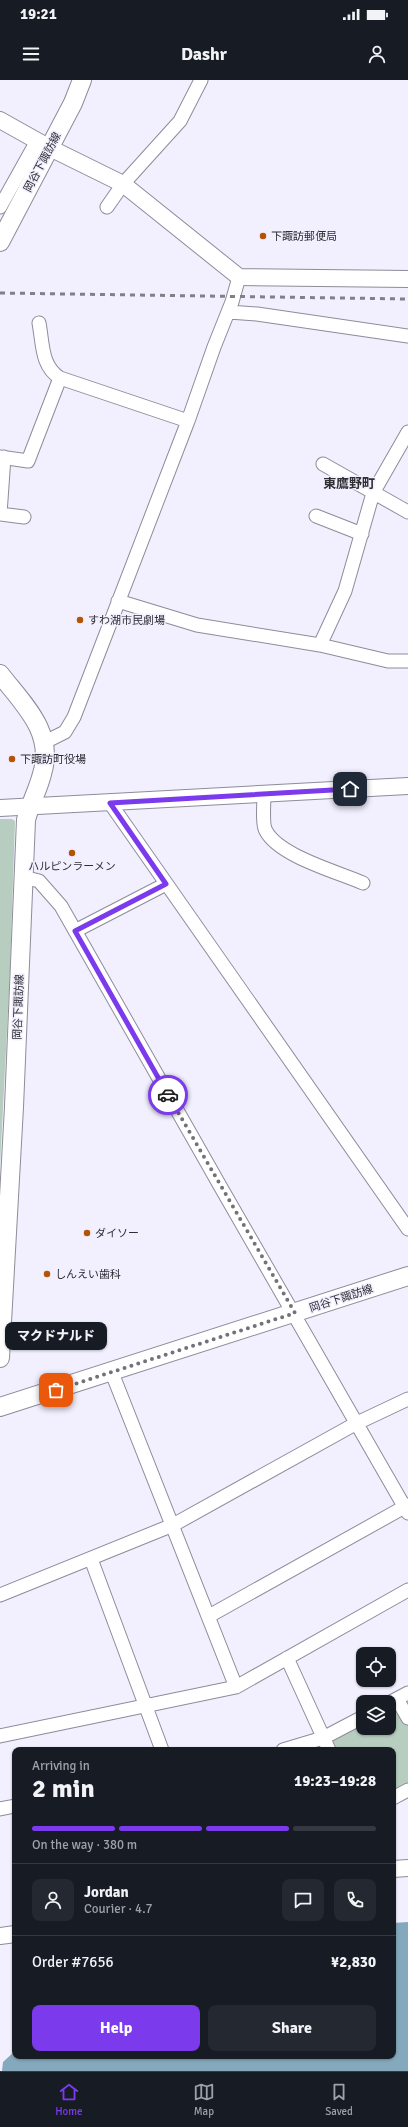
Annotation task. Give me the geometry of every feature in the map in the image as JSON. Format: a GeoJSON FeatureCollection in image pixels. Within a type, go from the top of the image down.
{"type":"FeatureCollection","features":[{"type":"Feature","properties":{"kind":"main road","name":"岡谷下諏訪線"},"geometry":{"type":"LineString","coordinates":[[0,242],[44,144],[73,103],[82,80]]}},
{"type":"Feature","properties":{"kind":"main road","name":"岡谷下諏訪線"},"geometry":{"type":"LineString","coordinates":[[0,674],[37,722],[45,742],[45,758],[42,774],[26,820],[2,1285],[0,1358]]}},
{"type":"Feature","properties":{"kind":"main road","name":"岡谷下諏訪線"},"geometry":{"type":"LineString","coordinates":[[0,1408],[408,1276]]}},
{"type":"Feature","properties":{"kind":"street"},"geometry":{"type":"LineString","coordinates":[[107,207],[123,184],[180,121],[202,80]]}},
{"type":"Feature","properties":{"kind":"street"},"geometry":{"type":"LineString","coordinates":[[0,120],[123,184],[239,277],[408,279]]}},
{"type":"Feature","properties":{"kind":"street"},"geometry":{"type":"LineString","coordinates":[[0,207],[44,144]]}},
{"type":"Feature","properties":{"kind":"street"},"geometry":{"type":"LineString","coordinates":[[45,742],[65,732],[74,717],[188,421],[214,346],[229,312],[239,277]]}},
{"type":"Feature","properties":{"kind":"street"},"geometry":{"type":"LineString","coordinates":[[229,312],[257,314],[408,336]]}},
{"type":"Feature","properties":{"kind":"street"},"geometry":{"type":"LineString","coordinates":[[39,323],[46,365],[60,378],[188,421]]}},
{"type":"Feature","properties":{"kind":"street"},"geometry":{"type":"LineString","coordinates":[[24,517],[0,514],[2,457],[28,461],[60,378]]}},
{"type":"Feature","properties":{"kind":"street"},"geometry":{"type":"LineString","coordinates":[[320,645],[344,591],[373,493],[408,432]]}},
{"type":"Feature","properties":{"kind":"street"},"geometry":{"type":"LineString","coordinates":[[323,464],[408,512]]}},
{"type":"Feature","properties":{"kind":"street"},"geometry":{"type":"LineString","coordinates":[[316,516],[362,534]]}},
{"type":"Feature","properties":{"kind":"street"},"geometry":{"type":"LineString","coordinates":[[118,601],[197,625],[320,645],[388,661],[408,661]]}},
{"type":"Feature","properties":{"kind":"street"},"geometry":{"type":"LineString","coordinates":[[0,808],[408,786]]}},
{"type":"Feature","properties":{"kind":"street"},"geometry":{"type":"LineString","coordinates":[[264,794],[265,830],[277,844],[298,857],[363,883]]}},
{"type":"Feature","properties":{"kind":"street"},"geometry":{"type":"LineString","coordinates":[[110,803],[408,1229]]}},
{"type":"Feature","properties":{"kind":"street"},"geometry":{"type":"LineString","coordinates":[[23,877],[39,881],[61,906],[295,1313],[355,1424],[407,1508],[209,1616]]}},
{"type":"Feature","properties":{"kind":"street"},"geometry":{"type":"LineString","coordinates":[[75,931],[166,884]]}},
{"type":"Feature","properties":{"kind":"street"},"geometry":{"type":"LineString","coordinates":[[112,1373],[236,1687]]}},
{"type":"Feature","properties":{"kind":"street"},"geometry":{"type":"LineString","coordinates":[[0,1595],[173,1525],[355,1424],[408,1399]]}},
{"type":"Feature","properties":{"kind":"street"},"geometry":{"type":"LineString","coordinates":[[91,1559],[161,1747]]}},
{"type":"Feature","properties":{"kind":"street"},"geometry":{"type":"LineString","coordinates":[[0,1736],[236,1687],[408,1590]]}},
{"type":"Feature","properties":{"kind":"street"},"geometry":{"type":"LineString","coordinates":[[287,1658],[326,1744]]}},
{"type":"Feature","properties":{"kind":"street"},"geometry":{"type":"LineString","coordinates":[[398,1698],[408,1718]]}},
{"type":"Feature","properties":{"kind":"street"},"geometry":{"type":"LineString","coordinates":[[304,1747],[326,1744],[356,1722]]}},
{"type":"Feature","properties":{"kind":"street"},"geometry":{"type":"LineString","coordinates":[[396,1796],[408,1790]]}},
{"type":"Feature","properties":{"kind":"street"},"geometry":{"type":"LineString","coordinates":[[0,1809],[12,1807]]}},
{"type":"Feature","properties":{"kind":"street"},"geometry":{"type":"LineString","coordinates":[[396,1869],[408,1868]]}},
{"type":"Feature","properties":{"kind":"street"},"geometry":{"type":"LineString","coordinates":[[0,1936],[12,1934]]}},
{"type":"Feature","properties":{"kind":"green space"},"geometry":{"type":"Polygon","coordinates":[[[0,819],[12,819],[15,821],[10,971],[0,1166],[0,819]]]}},
{"type":"Feature","properties":{"kind":"green space"},"geometry":{"type":"Polygon","coordinates":[[[396,1703],[408,1721],[408,1785],[396,1792],[396,1747],[333,1747],[331,1737],[356,1723],[356,1735],[396,1735],[396,1703]]]}},
{"type":"Feature","properties":{"kind":"water"},"geometry":{"type":"Polygon","coordinates":[[[408,1922],[408,2071],[2,2071],[3,2062],[12,2054],[12,2059],[396,2059],[396,1923],[408,1922]]]}},
{"type":"Feature","properties":{"kind":"railway"},"geometry":{"type":"LineString","coordinates":[[0,293],[408,299]]}},
{"type":"Feature","properties":{"kind":"way so far"},"geometry":{"type":"LineString","coordinates":[[56,1390],[295,1313],[168,1095]]}},
{"type":"Feature","properties":{"kind":"place","name":"下諏訪郵便局"},"geometry":{"type":"Point","coordinates":[263,236]}},
{"type":"Feature","properties":{"kind":"place","name":"すわ湖市民劇場"},"geometry":{"type":"Point","coordinates":[80,620]}},
{"type":"Feature","properties":{"kind":"place","name":"下諏訪町役場"},"geometry":{"type":"Point","coordinates":[12,759]}},
{"type":"Feature","properties":{"kind":"place","name":"ハルピンラーメン"},"geometry":{"type":"Point","coordinates":[72,853]}},
{"type":"Feature","properties":{"kind":"place","name":"ダイソー"},"geometry":{"type":"Point","coordinates":[87,1233]}},
{"type":"Feature","properties":{"kind":"place","name":"しんえい歯科"},"geometry":{"type":"Point","coordinates":[47,1274]}},
{"type":"Feature","properties":{"kind":"place","name":"マクドナルド"},"geometry":{"type":"Point","coordinates":[56,1390]}},
{"type":"Feature","properties":{"kind":"district","name":"東鷹野町"},"geometry":{"type":"Point","coordinates":[349,483]}},
{"type":"Feature","properties":{"kind":"route"},"geometry":{"type":"LineString","coordinates":[[168,1095],[75,931],[166,884],[110,803],[350,789]]}}]}
